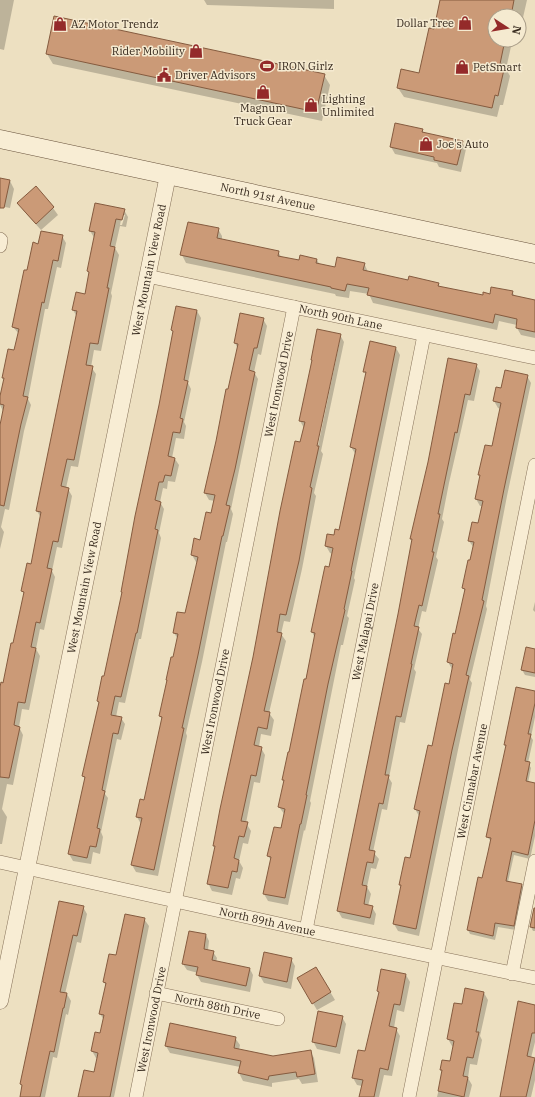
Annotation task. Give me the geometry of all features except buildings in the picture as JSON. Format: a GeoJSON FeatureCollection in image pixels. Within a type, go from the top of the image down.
{"type":"FeatureCollection","features":[{"type":"Feature","properties":{"kind":"main road","name":"North 91st Avenue"},"geometry":{"type":"LineString","coordinates":[[0,139],[535,254]]}},
{"type":"Feature","properties":{"kind":"street","name":"West Mountain View Road"},"geometry":{"type":"LineString","coordinates":[[0,1001],[168,175]]}},
{"type":"Feature","properties":{"kind":"street","name":"North 90th Lane"},"geometry":{"type":"LineString","coordinates":[[147,276],[535,358]]}},
{"type":"Feature","properties":{"kind":"street","name":"West Ironwood Drive"},"geometry":{"type":"LineString","coordinates":[[136,1097],[294,307]]}},
{"type":"Feature","properties":{"kind":"street","name":"West Malapai Drive"},"geometry":{"type":"LineString","coordinates":[[306,930],[424,335]]}},
{"type":"Feature","properties":{"kind":"street","name":"West Cinnabar Avenue"},"geometry":{"type":"LineString","coordinates":[[409,1097],[535,465]]}},
{"type":"Feature","properties":{"kind":"street"},"geometry":{"type":"LineString","coordinates":[[512,974],[535,861]]}},
{"type":"Feature","properties":{"kind":"street","name":"North 89th Avenue"},"geometry":{"type":"LineString","coordinates":[[0,862],[306,930],[535,978]]}},
{"type":"Feature","properties":{"kind":"street","name":"North 88th Drive"},"geometry":{"type":"LineString","coordinates":[[156,994],[278,1019]]}},
{"type":"Feature","properties":{"kind":"place","name":"Dollar Tree"},"geometry":{"type":"Point","coordinates":[465,23]}},
{"type":"Feature","properties":{"kind":"place","name":"AZ Motor Trendz"},"geometry":{"type":"Point","coordinates":[60,24]}},
{"type":"Feature","properties":{"kind":"place","name":"Rider Mobility"},"geometry":{"type":"Point","coordinates":[196,51]}},
{"type":"Feature","properties":{"kind":"place","name":"IRON Girlz"},"geometry":{"type":"Point","coordinates":[267,66]}},
{"type":"Feature","properties":{"kind":"place","name":"PetSmart"},"geometry":{"type":"Point","coordinates":[462,67]}},
{"type":"Feature","properties":{"kind":"place","name":"Driver Advisors"},"geometry":{"type":"Point","coordinates":[164,75]}},
{"type":"Feature","properties":{"kind":"place","name":"Magnum Truck Gear"},"geometry":{"type":"Point","coordinates":[263,92]}},
{"type":"Feature","properties":{"kind":"place","name":"Lighting Unlimited"},"geometry":{"type":"Point","coordinates":[311,105]}},
{"type":"Feature","properties":{"kind":"place","name":"Joe's Auto"},"geometry":{"type":"Point","coordinates":[426,144]}}]}
